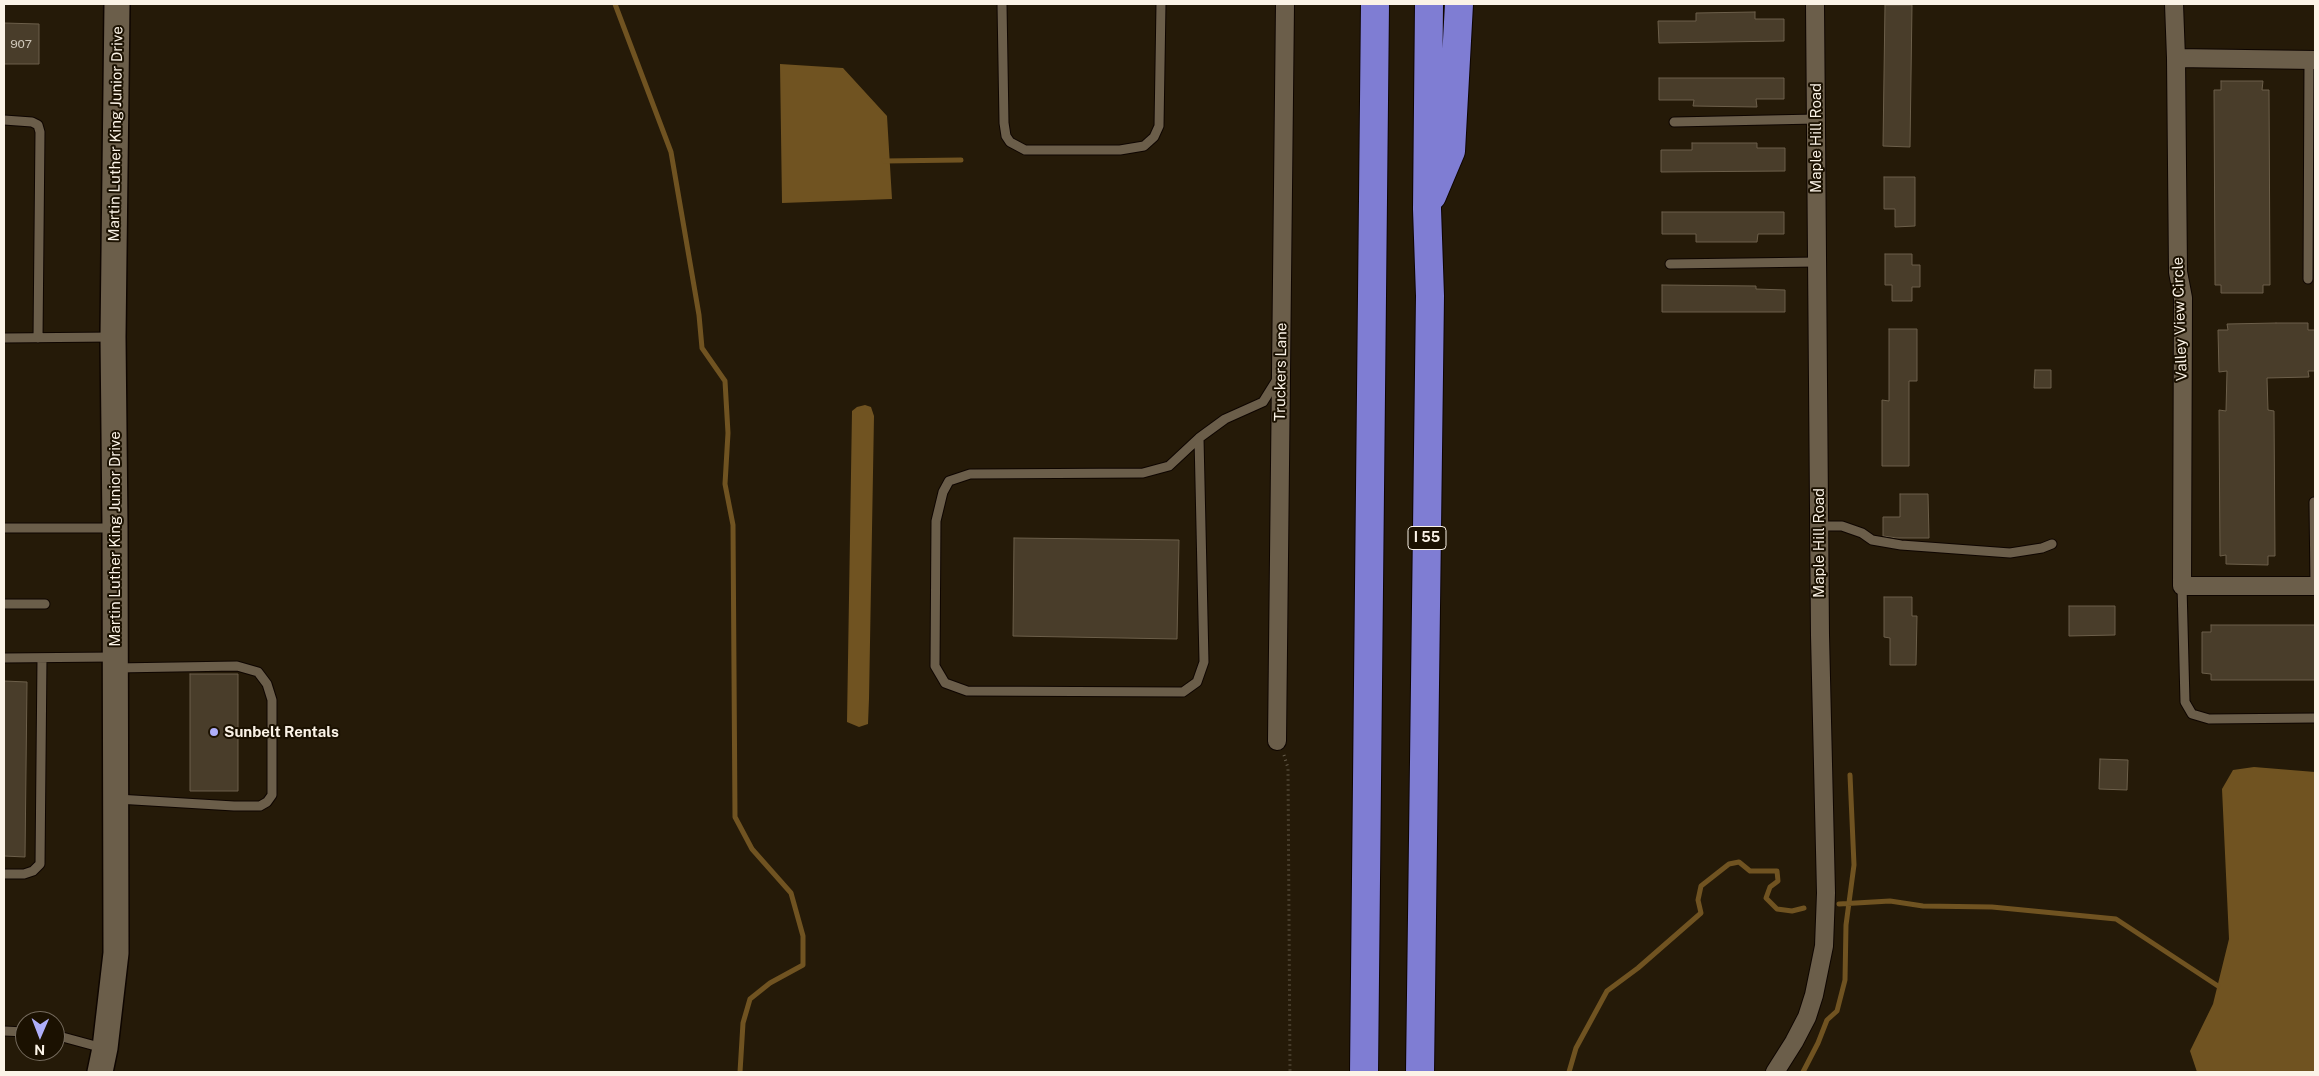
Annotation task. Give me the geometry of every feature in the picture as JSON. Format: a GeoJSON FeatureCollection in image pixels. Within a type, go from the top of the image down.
{"type":"FeatureCollection","features":[{"type":"Feature","properties":{"kind":"highway"},"geometry":{"type":"LineString","coordinates":[[1364,1072],[1375,4]]}},
{"type":"Feature","properties":{"kind":"highway","name":"I 55"},"geometry":{"type":"LineString","coordinates":[[1420,1072],[1430,296],[1427,209],[1429,4]]}},
{"type":"Feature","properties":{"kind":"highway"},"geometry":{"type":"LineString","coordinates":[[1427,209],[1451,151],[1459,4]]}},
{"type":"Feature","properties":{"kind":"main road","name":"Martin Luther King Junior Drive"},"geometry":{"type":"LineString","coordinates":[[100,1072],[106,1048],[116,953],[116,528],[113,337],[117,4]]}},
{"type":"Feature","properties":{"kind":"street","name":"Truckers Lane"},"geometry":{"type":"LineString","coordinates":[[1277,741],[1285,4]]}},
{"type":"Feature","properties":{"kind":"street","name":"Maple Hill Road"},"geometry":{"type":"LineString","coordinates":[[1775,1072],[1806,1017],[1814,995],[1824,946],[1826,893],[1819,526],[1815,4]]}},
{"type":"Feature","properties":{"kind":"street","name":"Valley View Circle"},"geometry":{"type":"LineString","coordinates":[[2174,4],[2178,272],[2182,298],[2182,586]]}},
{"type":"Feature","properties":{"kind":"street"},"geometry":{"type":"LineString","coordinates":[[2176,58],[2312,60]]}},
{"type":"Feature","properties":{"kind":"street"},"geometry":{"type":"LineString","coordinates":[[2182,586],[2315,586]]}},
{"type":"Feature","properties":{"kind":"lane"},"geometry":{"type":"LineString","coordinates":[[1002,4],[1004,123],[1006,136],[1010,142],[1024,150],[1120,150],[1144,146],[1154,137],[1159,126],[1161,4]]}},
{"type":"Feature","properties":{"kind":"lane"},"geometry":{"type":"LineString","coordinates":[[2308,279],[2312,60]]}},
{"type":"Feature","properties":{"kind":"lane"},"geometry":{"type":"LineString","coordinates":[[1674,122],[1816,119]]}},
{"type":"Feature","properties":{"kind":"lane"},"geometry":{"type":"LineString","coordinates":[[4,120],[32,122],[38,125],[40,132],[38,338]]}},
{"type":"Feature","properties":{"kind":"lane"},"geometry":{"type":"LineString","coordinates":[[1670,264],[1817,262]]}},
{"type":"Feature","properties":{"kind":"lane"},"geometry":{"type":"LineString","coordinates":[[4,338],[113,337]]}},
{"type":"Feature","properties":{"kind":"lane"},"geometry":{"type":"LineString","coordinates":[[1199,438],[1204,662],[1197,682],[1183,692],[967,691],[945,682],[934,666],[936,521],[943,492],[949,481],[970,474],[1143,473],[1169,466],[1199,438],[1225,419],[1263,402],[1281,374]]}},
{"type":"Feature","properties":{"kind":"lane"},"geometry":{"type":"LineString","coordinates":[[2314,502],[2315,586]]}},
{"type":"Feature","properties":{"kind":"lane"},"geometry":{"type":"LineString","coordinates":[[1819,526],[1842,526],[1862,533],[1872,540],[1901,545],[2000,553],[2042,548],[2052,544]]}},
{"type":"Feature","properties":{"kind":"lane"},"geometry":{"type":"LineString","coordinates":[[4,528],[116,528]]}},
{"type":"Feature","properties":{"kind":"lane"},"geometry":{"type":"LineString","coordinates":[[2182,586],[2184,702],[2192,714],[2209,718],[2315,718]]}},
{"type":"Feature","properties":{"kind":"lane"},"geometry":{"type":"LineString","coordinates":[[4,604],[45,604]]}},
{"type":"Feature","properties":{"kind":"lane"},"geometry":{"type":"LineString","coordinates":[[4,658],[237,666],[258,672],[271,692],[272,795],[268,802],[260,806],[234,806],[116,798]]}},
{"type":"Feature","properties":{"kind":"lane"},"geometry":{"type":"LineString","coordinates":[[4,874],[24,874],[33,871],[40,864],[42,658]]}},
{"type":"Feature","properties":{"kind":"lane"},"geometry":{"type":"LineString","coordinates":[[65,1037],[106,1048]]}},
{"type":"Feature","properties":{"kind":"path"},"geometry":{"type":"LineString","coordinates":[[1277,741],[1288,768],[1290,1072]]}},
{"type":"Feature","properties":{"kind":"shaded area"},"geometry":{"type":"Polygon","coordinates":[[[780,64],[843,68],[887,116],[892,199],[782,203],[780,64]]]}},
{"type":"Feature","properties":{"kind":"shaded area"},"geometry":{"type":"Polygon","coordinates":[[[865,405],[871,407],[874,416],[869,699],[868,724],[859,727],[847,722],[852,411],[857,407],[865,405]]]}},
{"type":"Feature","properties":{"kind":"shaded area"},"geometry":{"type":"Polygon","coordinates":[[[2254,767],[2315,772],[2315,1072],[2197,1072],[2190,1051],[2213,1004],[2229,939],[2222,789],[2233,770],[2254,767]]]}},
{"type":"Feature","properties":{"kind":"building"},"geometry":{"type":"Polygon","coordinates":[[[1885,5],[1912,5],[1910,147],[1883,146],[1885,5]]]}},
{"type":"Feature","properties":{"kind":"building"},"geometry":{"type":"Polygon","coordinates":[[[1755,12],[1755,19],[1784,19],[1784,41],[1659,43],[1658,21],[1696,21],[1696,13],[1755,12]]]}},
{"type":"Feature","properties":{"kind":"building"},"geometry":{"type":"Polygon","coordinates":[[[4,23],[39,24],[39,64],[4,64],[4,23]]]}},
{"type":"Feature","properties":{"kind":"building"},"geometry":{"type":"Polygon","coordinates":[[[1659,78],[1784,78],[1784,99],[1756,99],[1757,107],[1693,106],[1694,100],[1659,100],[1659,78]]]}},
{"type":"Feature","properties":{"kind":"building"},"geometry":{"type":"Polygon","coordinates":[[[2221,81],[2263,81],[2262,90],[2269,90],[2270,285],[2263,285],[2263,293],[2221,293],[2221,285],[2215,285],[2214,90],[2221,90],[2221,81]]]}},
{"type":"Feature","properties":{"kind":"building"},"geometry":{"type":"Polygon","coordinates":[[[1692,143],[1757,143],[1757,148],[1785,148],[1785,171],[1661,172],[1661,150],[1692,150],[1692,143]]]}},
{"type":"Feature","properties":{"kind":"building"},"geometry":{"type":"Polygon","coordinates":[[[1884,177],[1915,177],[1915,226],[1895,227],[1895,209],[1884,209],[1884,177]]]}},
{"type":"Feature","properties":{"kind":"building"},"geometry":{"type":"Polygon","coordinates":[[[1662,212],[1784,212],[1784,234],[1758,234],[1757,242],[1696,242],[1696,234],[1662,234],[1662,212]]]}},
{"type":"Feature","properties":{"kind":"building"},"geometry":{"type":"Polygon","coordinates":[[[1885,254],[1912,254],[1912,265],[1920,265],[1920,287],[1912,287],[1912,301],[1892,301],[1892,285],[1885,285],[1885,254]]]}},
{"type":"Feature","properties":{"kind":"building"},"geometry":{"type":"Polygon","coordinates":[[[1662,285],[1756,286],[1756,289],[1785,290],[1785,312],[1662,312],[1662,285]]]}},
{"type":"Feature","properties":{"kind":"building"},"geometry":{"type":"Polygon","coordinates":[[[2308,323],[2308,330],[2315,330],[2315,371],[2308,371],[2309,377],[2267,378],[2268,410],[2274,411],[2275,556],[2268,556],[2268,565],[2226,564],[2226,555],[2220,556],[2219,410],[2226,411],[2227,371],[2219,372],[2218,330],[2228,330],[2227,324],[2308,323]]]}},
{"type":"Feature","properties":{"kind":"building"},"geometry":{"type":"Polygon","coordinates":[[[1889,329],[1917,329],[1917,381],[1909,381],[1909,466],[1882,466],[1882,400],[1889,401],[1889,329]]]}},
{"type":"Feature","properties":{"kind":"building"},"geometry":{"type":"Polygon","coordinates":[[[2035,370],[2051,370],[2051,388],[2034,388],[2035,370]]]}},
{"type":"Feature","properties":{"kind":"building"},"geometry":{"type":"Polygon","coordinates":[[[1900,494],[1928,494],[1929,538],[1883,536],[1883,517],[1900,517],[1900,494]]]}},
{"type":"Feature","properties":{"kind":"building"},"geometry":{"type":"Polygon","coordinates":[[[1014,538],[1179,540],[1177,639],[1013,636],[1014,538]]]}},
{"type":"Feature","properties":{"kind":"building"},"geometry":{"type":"Polygon","coordinates":[[[1884,597],[1912,597],[1912,616],[1917,616],[1916,665],[1890,665],[1890,638],[1884,637],[1884,597]]]}},
{"type":"Feature","properties":{"kind":"building"},"geometry":{"type":"Polygon","coordinates":[[[2069,606],[2115,606],[2115,635],[2069,636],[2069,606]]]}},
{"type":"Feature","properties":{"kind":"building"},"geometry":{"type":"Polygon","coordinates":[[[2211,625],[2315,625],[2315,680],[2211,680],[2211,674],[2202,673],[2202,632],[2211,632],[2211,625]]]}},
{"type":"Feature","properties":{"kind":"building","name":"Sunbelt Rentals"},"geometry":{"type":"Polygon","coordinates":[[[190,674],[238,674],[238,791],[190,791],[190,674]]]}},
{"type":"Feature","properties":{"kind":"building"},"geometry":{"type":"Polygon","coordinates":[[[4,681],[27,682],[25,857],[4,856],[4,681]]]}},
{"type":"Feature","properties":{"kind":"building"},"geometry":{"type":"Polygon","coordinates":[[[2100,759],[2128,760],[2127,790],[2099,789],[2100,759]]]}},
{"type":"Feature","properties":{"kind":"waterway"},"geometry":{"type":"LineString","coordinates":[[615,4],[671,152],[699,315],[702,348],[725,381],[728,433],[725,484],[733,525],[735,817],[752,849],[791,893],[803,936],[803,965],[770,983],[750,999],[743,1023],[740,1072]]}},
{"type":"Feature","properties":{"kind":"waterway"},"geometry":{"type":"LineString","coordinates":[[884,161],[961,160]]}},
{"type":"Feature","properties":{"kind":"waterway"},"geometry":{"type":"LineString","coordinates":[[1803,1072],[1827,1020],[1837,1011],[1845,980],[1846,925],[1854,865],[1850,775]]}},
{"type":"Feature","properties":{"kind":"waterway"},"geometry":{"type":"LineString","coordinates":[[1569,1072],[1576,1048],[1607,991],[1638,968],[1701,913],[1698,900],[1701,886],[1729,864],[1739,862],[1750,871],[1777,871],[1778,881],[1770,887],[1766,898],[1777,909],[1792,911],[1804,908]]}},
{"type":"Feature","properties":{"kind":"waterway"},"geometry":{"type":"LineString","coordinates":[[1839,904],[1890,901],[1923,906],[1992,907],[2116,919],[2218,986]]}},
{"type":"Feature","properties":{"kind":"place","name":"Sunbelt Rentals"},"geometry":{"type":"Point","coordinates":[214,732]}}]}
